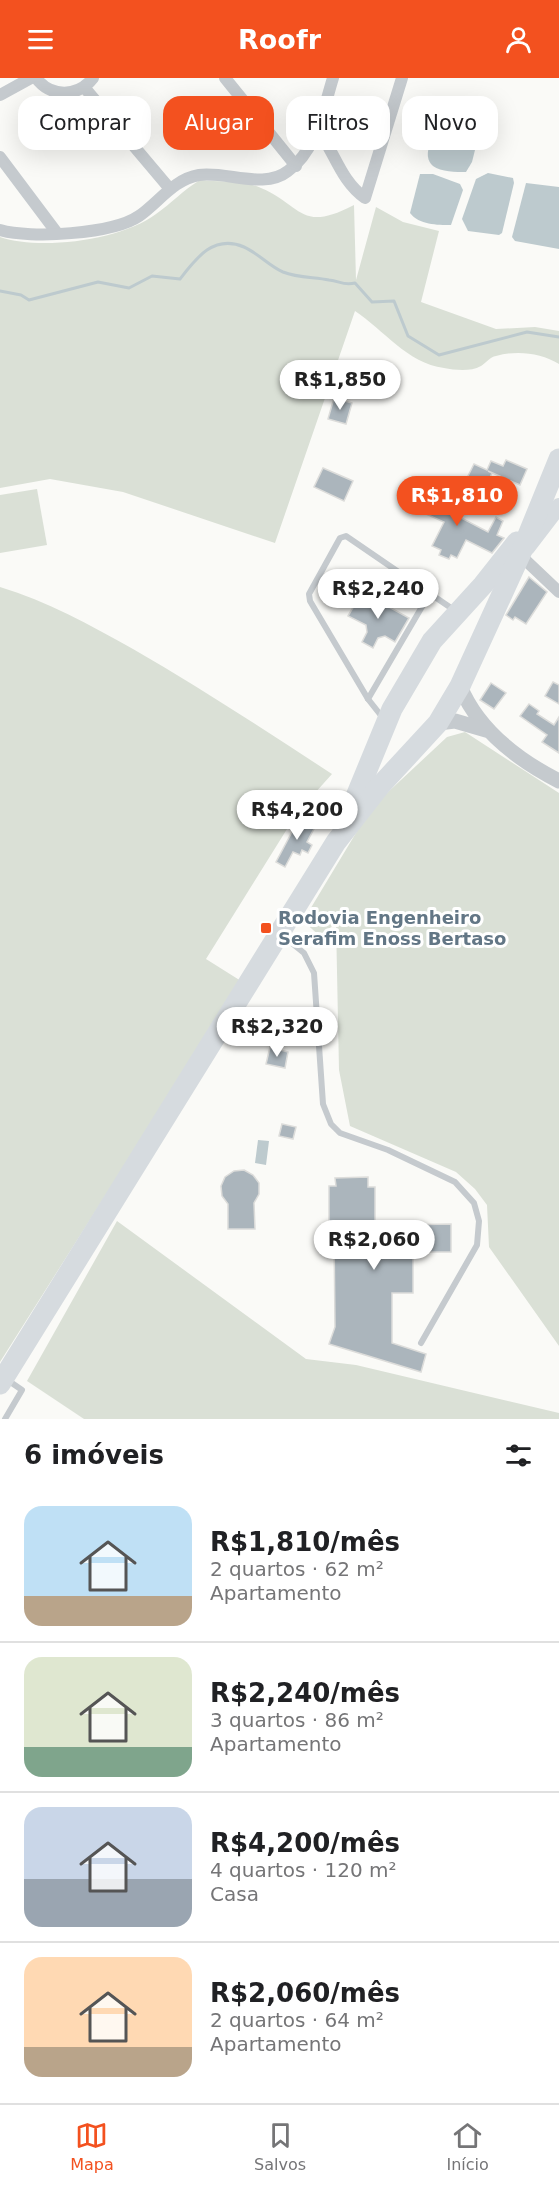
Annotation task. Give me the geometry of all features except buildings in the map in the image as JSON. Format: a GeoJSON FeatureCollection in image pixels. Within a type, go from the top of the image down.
{"type":"FeatureCollection","features":[{"type":"Feature","properties":{"kind":"highway"},"geometry":{"type":"LineString","coordinates":[[2,1381],[336,842],[379,787],[431,730],[460,686],[484,639],[559,459]]}},
{"type":"Feature","properties":{"kind":"highway"},"geometry":{"type":"LineString","coordinates":[[336,842],[368,770],[386,722],[432,641],[483,585],[531,524]]}},
{"type":"Feature","properties":{"kind":"highway"},"geometry":{"type":"LineString","coordinates":[[457,612],[475,617],[481,625],[484,639]]}},
{"type":"Feature","properties":{"kind":"highway"},"geometry":{"type":"LineString","coordinates":[[386,722],[401,738],[412,740],[431,730]]}},
{"type":"Feature","properties":{"kind":"main road"},"geometry":{"type":"LineString","coordinates":[[520,555],[559,506]]}},
{"type":"Feature","properties":{"kind":"street"},"geometry":{"type":"LineString","coordinates":[[0,95],[31,78]]}},
{"type":"Feature","properties":{"kind":"street"},"geometry":{"type":"LineString","coordinates":[[36,78],[44,86],[57,92],[71,92],[89,82],[170,189]]}},
{"type":"Feature","properties":{"kind":"street"},"geometry":{"type":"LineString","coordinates":[[225,78],[296,166]]}},
{"type":"Feature","properties":{"kind":"street"},"geometry":{"type":"LineString","coordinates":[[327,96],[333,78]]}},
{"type":"Feature","properties":{"kind":"street"},"geometry":{"type":"LineString","coordinates":[[390,117],[402,78]]}},
{"type":"Feature","properties":{"kind":"street"},"geometry":{"type":"LineString","coordinates":[[0,230],[14,233],[57,233],[116,226],[138,217],[170,189],[196,176],[212,174],[255,179],[272,178],[285,174],[296,166],[307,150]]}},
{"type":"Feature","properties":{"kind":"street"},"geometry":{"type":"LineString","coordinates":[[330,150],[339,170],[354,190],[365,198],[380,150]]}},
{"type":"Feature","properties":{"kind":"street"},"geometry":{"type":"LineString","coordinates":[[0,157],[57,233]]}},
{"type":"Feature","properties":{"kind":"street"},"geometry":{"type":"LineString","coordinates":[[520,555],[559,592]]}},
{"type":"Feature","properties":{"kind":"street"},"geometry":{"type":"LineString","coordinates":[[460,686],[468,705],[486,730],[540,771],[559,781]]}},
{"type":"Feature","properties":{"kind":"street"},"geometry":{"type":"LineString","coordinates":[[431,730],[455,721],[486,730]]}},
{"type":"Feature","properties":{"kind":"lane"},"geometry":{"type":"LineString","coordinates":[[386,722],[368,699],[309,594],[340,538],[346,536],[457,612]]}},
{"type":"Feature","properties":{"kind":"lane"},"geometry":{"type":"LineString","coordinates":[[368,699],[430,593]]}},
{"type":"Feature","properties":{"kind":"lane"},"geometry":{"type":"LineString","coordinates":[[280,934],[304,953],[314,973],[323,1104],[331,1124],[340,1133],[388,1150],[455,1182],[474,1203],[479,1221],[477,1245],[421,1343]]}},
{"type":"Feature","properties":{"kind":"lane"},"geometry":{"type":"LineString","coordinates":[[2,1381],[22,1390],[5,1419]]}},
{"type":"Feature","properties":{"kind":"shaded area"},"geometry":{"type":"Polygon","coordinates":[[[475,150],[466,172],[449,171],[433,166],[428,157],[428,151],[475,150]]]}},
{"type":"Feature","properties":{"kind":"shaded area"},"geometry":{"type":"Polygon","coordinates":[[[488,173],[513,178],[514,183],[502,233],[499,235],[468,231],[462,219],[476,179],[488,173]]]}},
{"type":"Feature","properties":{"kind":"shaded area"},"geometry":{"type":"Polygon","coordinates":[[[420,174],[433,174],[460,184],[463,190],[451,225],[423,222],[410,213],[420,174]]]}},
{"type":"Feature","properties":{"kind":"shaded area"},"geometry":{"type":"Polygon","coordinates":[[[200,180],[254,185],[312,217],[323,217],[354,205],[356,280],[376,207],[403,222],[439,231],[421,302],[496,329],[535,327],[559,331],[559,364],[545,357],[520,353],[494,357],[477,368],[467,370],[431,365],[407,353],[355,311],[275,543],[123,492],[50,479],[0,488],[0,237],[36,243],[58,243],[123,231],[156,214],[200,180]]]}},
{"type":"Feature","properties":{"kind":"shaded area"},"geometry":{"type":"Polygon","coordinates":[[[526,183],[559,187],[559,249],[515,241],[512,237],[526,183]]]}},
{"type":"Feature","properties":{"kind":"shaded area"},"geometry":{"type":"Polygon","coordinates":[[[37,489],[47,545],[0,553],[0,495],[37,489]]]}},
{"type":"Feature","properties":{"kind":"shaded area"},"geometry":{"type":"Polygon","coordinates":[[[0,587],[51,606],[133,649],[332,774],[297,813],[206,959],[241,981],[0,1362],[0,587]]]}},
{"type":"Feature","properties":{"kind":"shaded area"},"geometry":{"type":"Polygon","coordinates":[[[465,732],[559,793],[559,1346],[489,1247],[487,1205],[475,1189],[456,1172],[350,1126],[339,1070],[336,922],[321,937],[303,921],[371,808],[447,737],[465,732]]]}},
{"type":"Feature","properties":{"kind":"shaded area"},"geometry":{"type":"Polygon","coordinates":[[[258,1140],[269,1141],[266,1165],[255,1163],[258,1140]]]}},
{"type":"Feature","properties":{"kind":"shaded area"},"geometry":{"type":"Polygon","coordinates":[[[117,1221],[306,1359],[356,1365],[559,1413],[559,1419],[84,1419],[27,1381],[117,1221]]]}},
{"type":"Feature","properties":{"kind":"waterway"},"geometry":{"type":"LineString","coordinates":[[0,291],[21,295],[29,300],[98,282],[129,288],[152,276],[180,279],[207,250],[215,246],[233,244],[244,247],[283,272],[344,284],[355,283],[372,302],[394,301],[408,336],[439,355],[527,332],[559,337]]}},
{"type":"Feature","properties":{"kind":"place","name":"Rodovia Engenheiro Serafim Enoss Bertaso"},"geometry":{"type":"Point","coordinates":[266,928]}}]}
